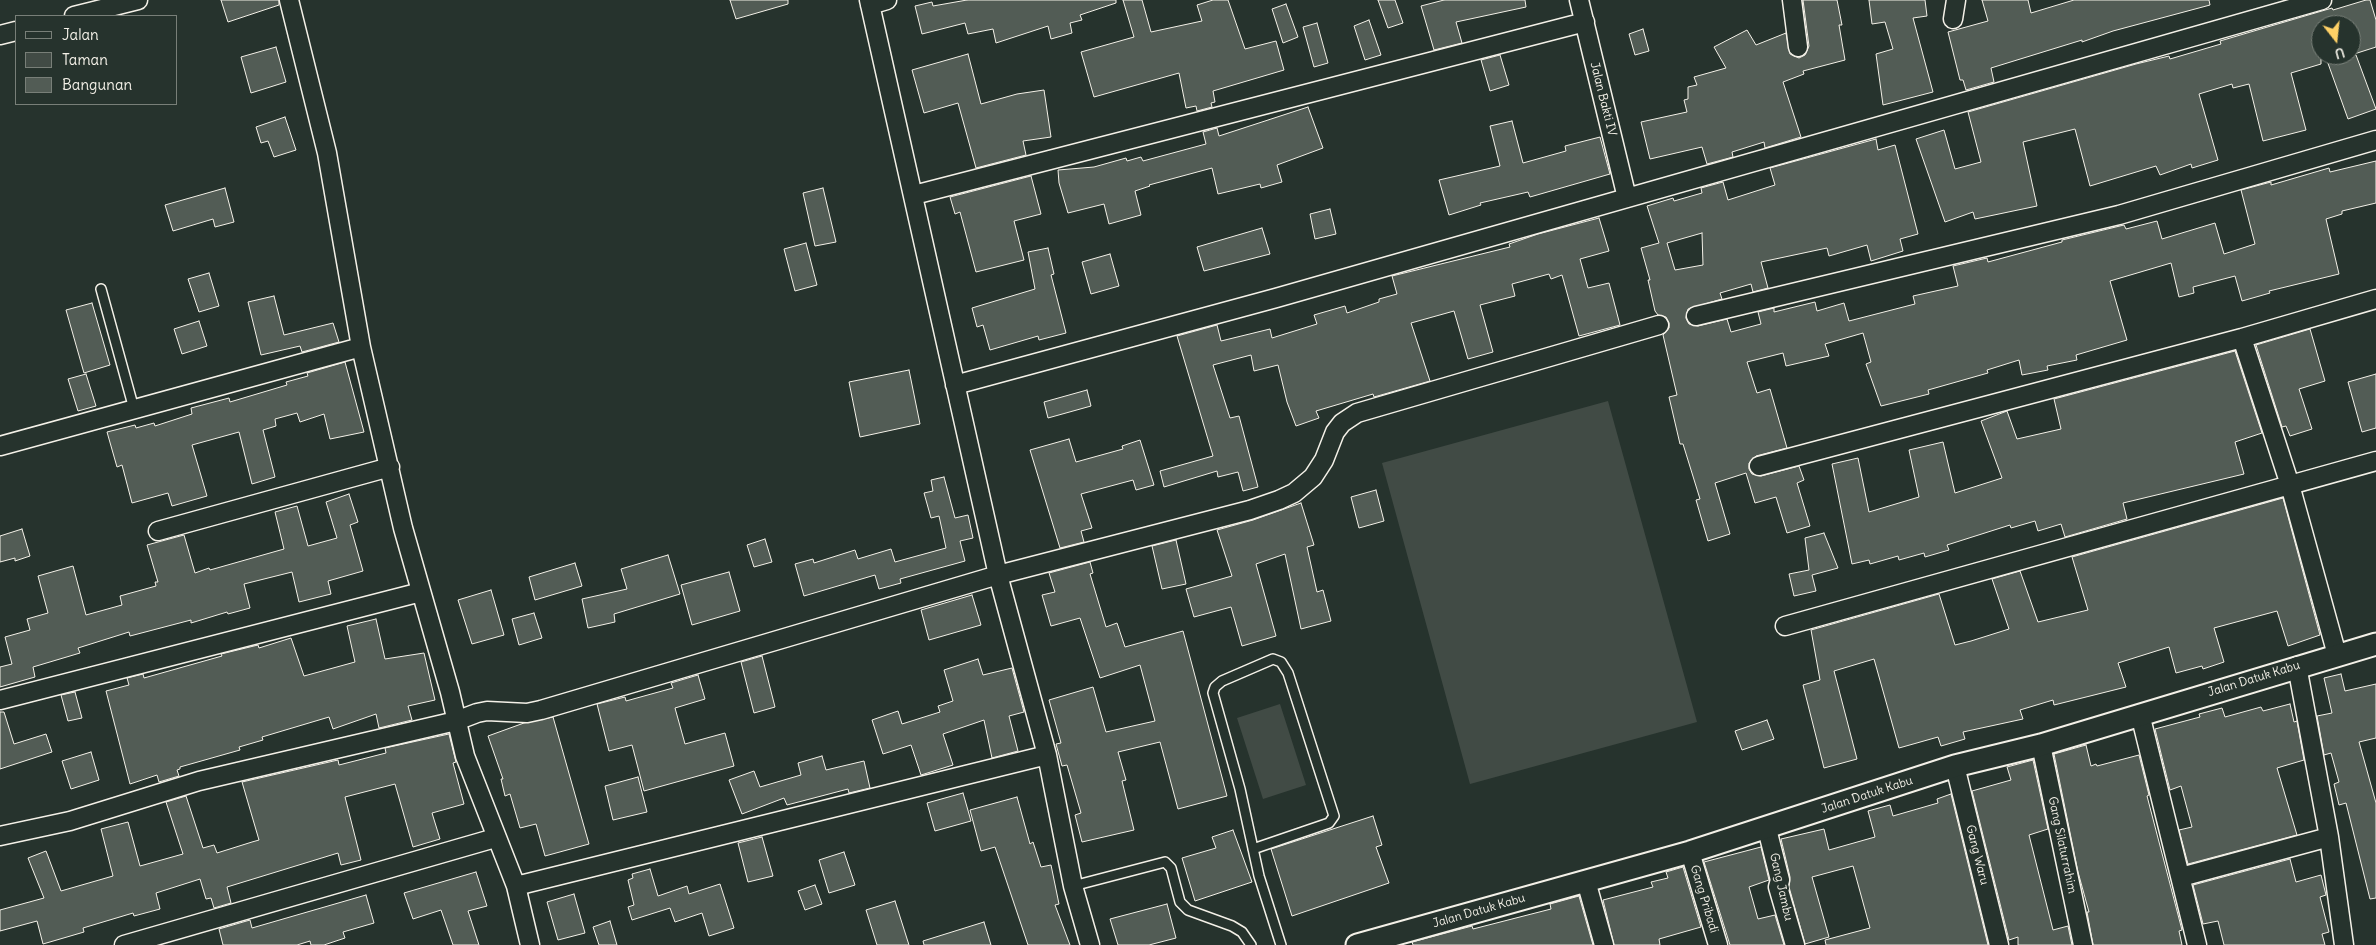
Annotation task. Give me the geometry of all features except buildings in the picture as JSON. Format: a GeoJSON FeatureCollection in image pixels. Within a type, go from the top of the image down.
{"type":"FeatureCollection","features":[{"type":"Feature","properties":{"kind":"street"},"geometry":{"type":"LineString","coordinates":[[78,15],[138,0]]}},
{"type":"Feature","properties":{"kind":"street"},"geometry":{"type":"LineString","coordinates":[[289,0],[327,153],[361,347],[421,592],[450,692],[465,756],[495,838],[516,886],[530,945]]}},
{"type":"Feature","properties":{"kind":"street"},"geometry":{"type":"LineString","coordinates":[[887,0],[870,2],[998,575],[1047,756],[1073,886],[1090,945]]}},
{"type":"Feature","properties":{"kind":"street","name":"Jalan Bakti IV"},"geometry":{"type":"LineString","coordinates":[[1579,0],[1627,198]]}},
{"type":"Feature","properties":{"kind":"street"},"geometry":{"type":"LineString","coordinates":[[1792,0],[1798,47]]}},
{"type":"Feature","properties":{"kind":"street"},"geometry":{"type":"LineString","coordinates":[[1953,19],[1956,0]]}},
{"type":"Feature","properties":{"kind":"street"},"geometry":{"type":"LineString","coordinates":[[955,385],[1276,298],[2322,0]]}},
{"type":"Feature","properties":{"kind":"street"},"geometry":{"type":"LineString","coordinates":[[914,195],[1584,22]]}},
{"type":"Feature","properties":{"kind":"street"},"geometry":{"type":"LineString","coordinates":[[0,35],[15,31]]}},
{"type":"Feature","properties":{"kind":"street"},"geometry":{"type":"LineString","coordinates":[[1696,316],[2119,215],[2376,140]]}},
{"type":"Feature","properties":{"kind":"street"},"geometry":{"type":"LineString","coordinates":[[1759,466],[2242,338],[2376,299]]}},
{"type":"Feature","properties":{"kind":"street"},"geometry":{"type":"LineString","coordinates":[[0,836],[70,821],[198,781],[456,721],[487,711],[527,713],[541,710],[998,575],[1241,512],[1279,500],[1294,493],[1313,477],[1324,460],[1335,432],[1342,423],[1357,413],[1659,325]]}},
{"type":"Feature","properties":{"kind":"street"},"geometry":{"type":"LineString","coordinates":[[2242,338],[2290,485],[2337,655]]}},
{"type":"Feature","properties":{"kind":"street"},"geometry":{"type":"LineString","coordinates":[[0,446],[361,347]]}},
{"type":"Feature","properties":{"kind":"street"},"geometry":{"type":"LineString","coordinates":[[1785,626],[2376,461]]}},
{"type":"Feature","properties":{"kind":"street"},"geometry":{"type":"LineString","coordinates":[[158,530],[390,467]]}},
{"type":"Feature","properties":{"kind":"street"},"geometry":{"type":"LineString","coordinates":[[0,700],[421,592]]}},
{"type":"Feature","properties":{"kind":"street","name":"Jalan Datuk Kabu"},"geometry":{"type":"LineString","coordinates":[[1356,945],[1690,852],[1767,829],[1955,766],[2041,745],[2376,644]]}},
{"type":"Feature","properties":{"kind":"street"},"geometry":{"type":"LineString","coordinates":[[2298,666],[2329,836],[2344,945]]}},
{"type":"Feature","properties":{"kind":"street"},"geometry":{"type":"LineString","coordinates":[[2140,714],[2197,945]]}},
{"type":"Feature","properties":{"kind":"street","name":"Gang Silaturrahim"},"geometry":{"type":"LineString","coordinates":[[2041,745],[2083,945]]}},
{"type":"Feature","properties":{"kind":"street"},"geometry":{"type":"LineString","coordinates":[[516,886],[1047,756]]}},
{"type":"Feature","properties":{"kind":"street","name":"Gang Waru"},"geometry":{"type":"LineString","coordinates":[[1955,766],[1999,945]]}},
{"type":"Feature","properties":{"kind":"street","name":"Gang Jambu"},"geometry":{"type":"LineString","coordinates":[[1767,829],[1780,880],[1778,887],[1795,945]]}},
{"type":"Feature","properties":{"kind":"street"},"geometry":{"type":"LineString","coordinates":[[2181,878],[2329,836]]}},
{"type":"Feature","properties":{"kind":"street"},"geometry":{"type":"LineString","coordinates":[[124,945],[495,838]]}},
{"type":"Feature","properties":{"kind":"street","name":"Gang Pribadi"},"geometry":{"type":"LineString","coordinates":[[1690,852],[1718,945]]}},
{"type":"Feature","properties":{"kind":"street"},"geometry":{"type":"LineString","coordinates":[[1586,881],[1604,945]]}},
{"type":"Feature","properties":{"kind":"lane"},"geometry":{"type":"LineString","coordinates":[[102,289],[134,409]]}},
{"type":"Feature","properties":{"kind":"lane"},"geometry":{"type":"LineString","coordinates":[[1253,849],[1329,823],[1334,816],[1288,674],[1281,662],[1273,659],[1222,681],[1213,693],[1240,789],[1253,849],[1259,876],[1281,945]]}},
{"type":"Feature","properties":{"kind":"lane"},"geometry":{"type":"LineString","coordinates":[[1073,886],[1165,862],[1171,868],[1180,902],[1188,910],[1232,926],[1242,932],[1251,945]]}},
{"type":"Feature","properties":{"kind":"green space"},"geometry":{"type":"Polygon","coordinates":[[[1608,401],[1697,722],[1470,784],[1382,463],[1608,401]]]}},
{"type":"Feature","properties":{"kind":"green space"},"geometry":{"type":"Polygon","coordinates":[[[1280,704],[1306,785],[1263,799],[1237,718],[1280,704]]]}}]}
